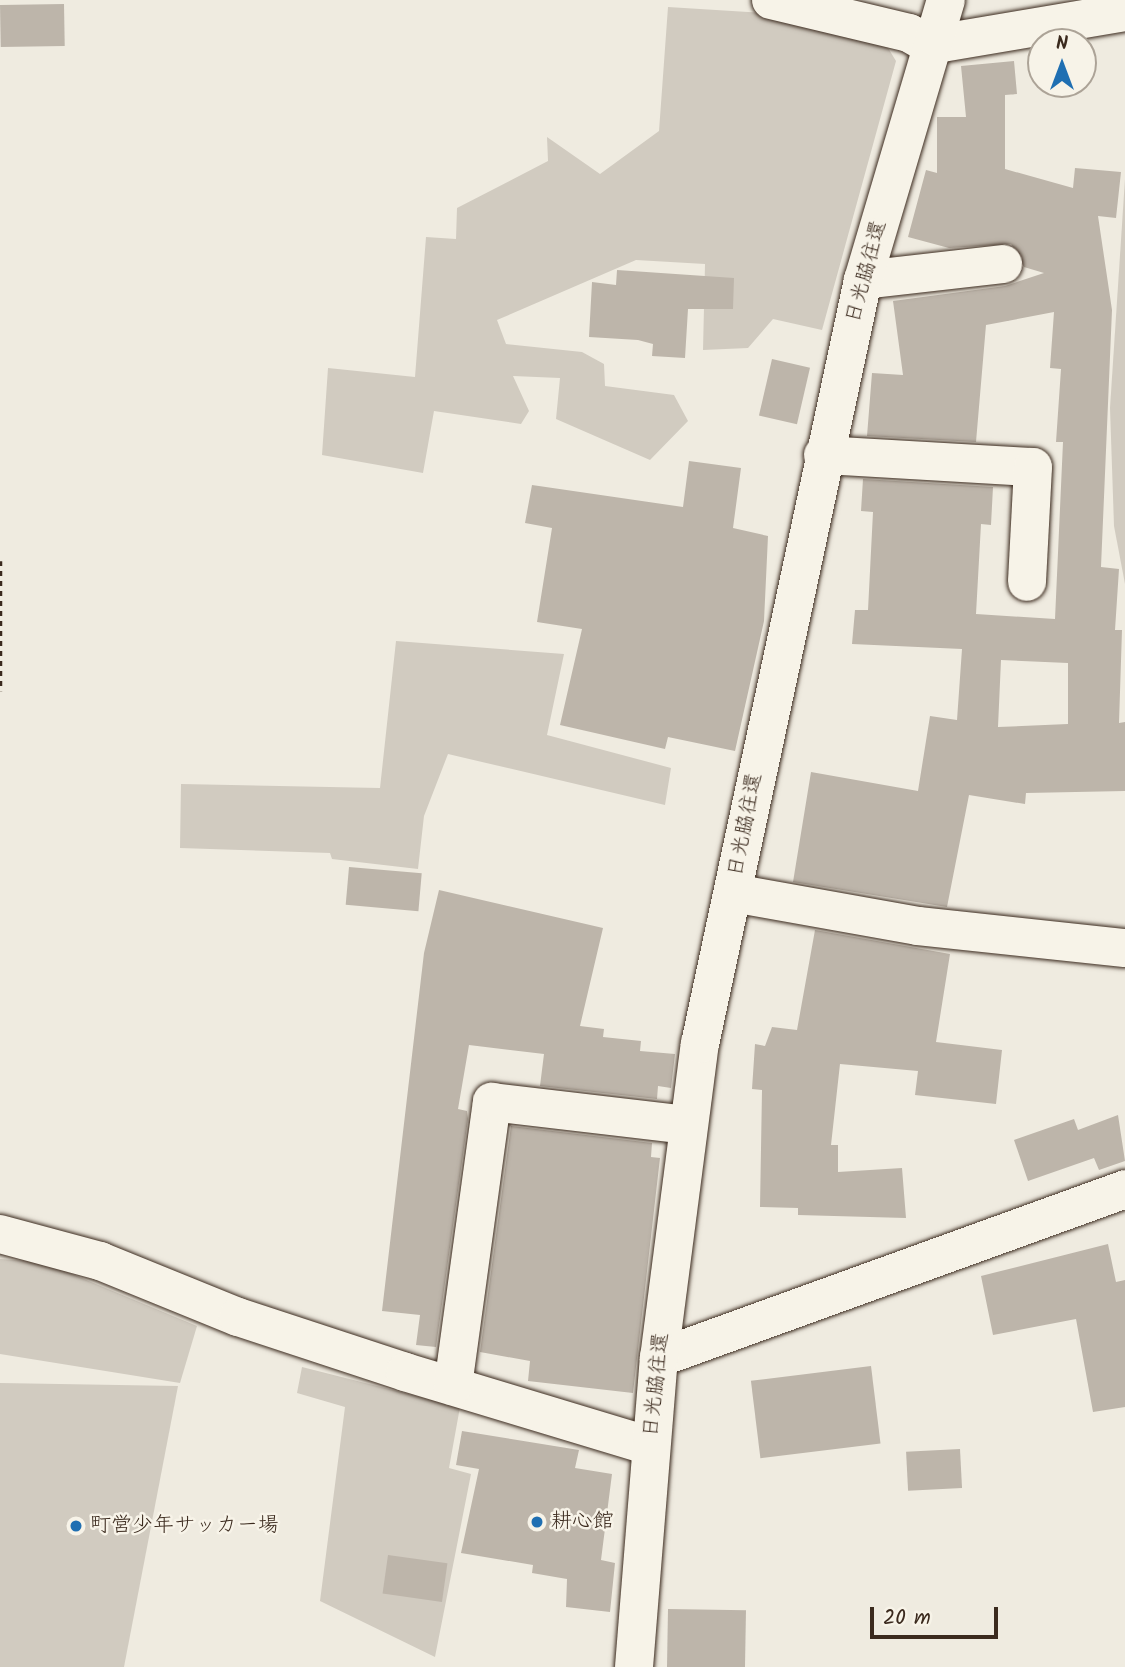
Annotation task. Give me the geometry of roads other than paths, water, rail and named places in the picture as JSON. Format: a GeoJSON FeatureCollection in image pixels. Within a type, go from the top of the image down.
{"type":"FeatureCollection","features":[{"type":"Feature","properties":{"kind":"street"},"geometry":{"type":"LineString","coordinates":[[771,0],[909,33],[930,45],[1125,12]]}},
{"type":"Feature","properties":{"kind":"street","name":"日光脇往還"},"geometry":{"type":"LineString","coordinates":[[634,1667],[650,1446],[689,1125],[733,893],[823,454],[863,280],[930,45],[946,0]]}},
{"type":"Feature","properties":{"kind":"street"},"geometry":{"type":"LineString","coordinates":[[863,280],[1003,264]]}},
{"type":"Feature","properties":{"kind":"street"},"geometry":{"type":"LineString","coordinates":[[823,454],[1033,454],[1027,582]]}},
{"type":"Feature","properties":{"kind":"street"},"geometry":{"type":"LineString","coordinates":[[733,893],[918,926],[1125,947]]}},
{"type":"Feature","properties":{"kind":"street"},"geometry":{"type":"LineString","coordinates":[[453,1386],[492,1102],[689,1125]]}},
{"type":"Feature","properties":{"kind":"street"},"geometry":{"type":"LineString","coordinates":[[659,1358],[1125,1189]]}},
{"type":"Feature","properties":{"kind":"street"},"geometry":{"type":"LineString","coordinates":[[0,1234],[100,1261],[238,1317],[650,1446]]}},
{"type":"Feature","properties":{"kind":"place","name":"耕心館"},"geometry":{"type":"Point","coordinates":[537,1522]}},
{"type":"Feature","properties":{"kind":"place","name":"町営少年サッカー場"},"geometry":{"type":"Point","coordinates":[76,1526]}}]}
